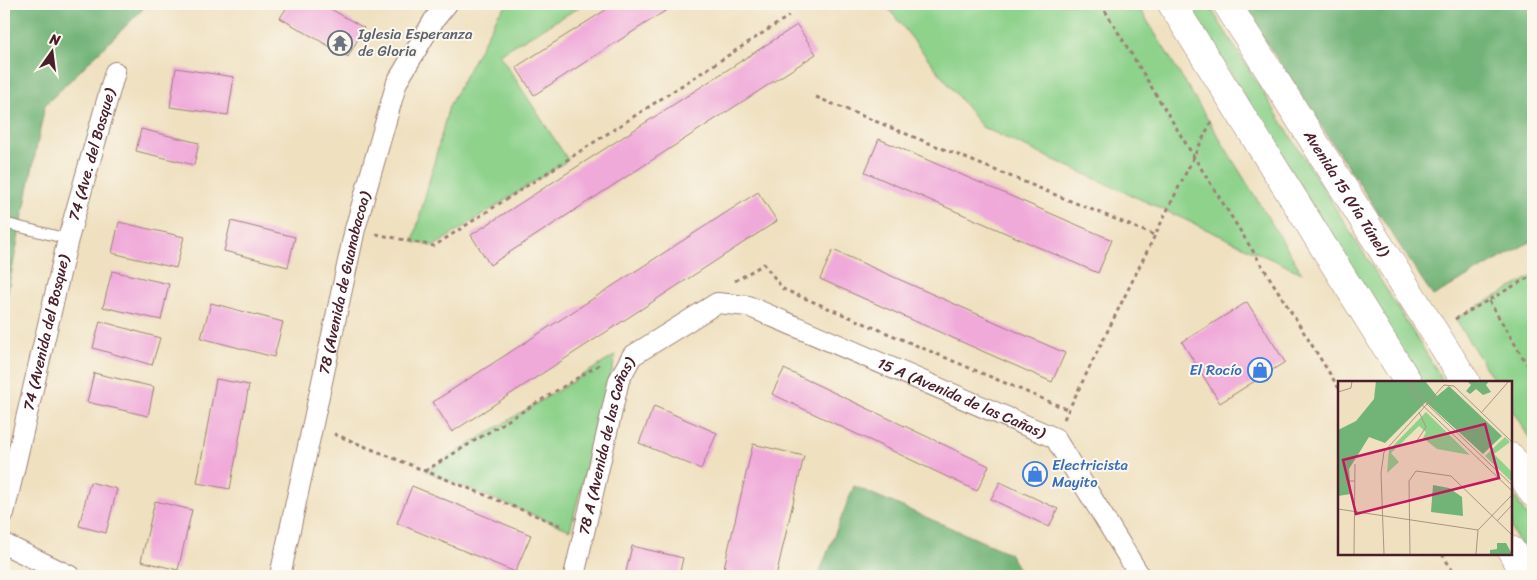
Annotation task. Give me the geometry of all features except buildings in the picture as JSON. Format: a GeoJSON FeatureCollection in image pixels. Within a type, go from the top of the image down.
{"type":"FeatureCollection","features":[{"type":"Feature","properties":{"kind":"main road"},"geometry":{"type":"LineString","coordinates":[[1172,4],[1407,381]]}},
{"type":"Feature","properties":{"kind":"main road","name":"Avenida 15 (Vía Túnel)"},"geometry":{"type":"LineString","coordinates":[[1227,4],[1465,381]]}},
{"type":"Feature","properties":{"kind":"main road"},"geometry":{"type":"LineString","coordinates":[[1512,458],[1533,493]]}},
{"type":"Feature","properties":{"kind":"main road"},"geometry":{"type":"LineString","coordinates":[[1512,552],[1527,576]]}},
{"type":"Feature","properties":{"kind":"street","name":"78 (Avenida de Guanabacoa)"},"geometry":{"type":"LineString","coordinates":[[280,576],[311,425],[355,229],[397,82],[434,20],[447,4]]}},
{"type":"Feature","properties":{"kind":"street","name":"74 (Ave. del Bosque)"},"geometry":{"type":"LineString","coordinates":[[68,239],[115,72]]}},
{"type":"Feature","properties":{"kind":"street","name":"74 (Avenida del Bosque)"},"geometry":{"type":"LineString","coordinates":[[4,513],[68,239]]}},
{"type":"Feature","properties":{"kind":"street","name":"15 A (Avenida de las Cañas)"},"geometry":{"type":"LineString","coordinates":[[717,302],[748,306],[1055,438],[1140,576]]}},
{"type":"Feature","properties":{"kind":"street","name":"78 A (Avenida de las Cañas)"},"geometry":{"type":"LineString","coordinates":[[574,576],[619,380],[632,356],[717,302]]}},
{"type":"Feature","properties":{"kind":"street"},"geometry":{"type":"LineString","coordinates":[[4,544],[70,576]]}},
{"type":"Feature","properties":{"kind":"lane"},"geometry":{"type":"LineString","coordinates":[[4,223],[68,239]]}},
{"type":"Feature","properties":{"kind":"path"},"geometry":{"type":"LineString","coordinates":[[1100,4],[1338,387]]}},
{"type":"Feature","properties":{"kind":"path"},"geometry":{"type":"LineString","coordinates":[[355,229],[434,246],[789,16]]}},
{"type":"Feature","properties":{"kind":"path"},"geometry":{"type":"LineString","coordinates":[[1055,438],[1226,92]]}},
{"type":"Feature","properties":{"kind":"path"},"geometry":{"type":"LineString","coordinates":[[816,96],[1154,235]]}},
{"type":"Feature","properties":{"kind":"path"},"geometry":{"type":"LineString","coordinates":[[731,284],[764,264],[782,288],[1069,410]]}},
{"type":"Feature","properties":{"kind":"path"},"geometry":{"type":"LineString","coordinates":[[1434,331],[1533,276]]}},
{"type":"Feature","properties":{"kind":"path"},"geometry":{"type":"LineString","coordinates":[[1489,301],[1533,374]]}},
{"type":"Feature","properties":{"kind":"path"},"geometry":{"type":"LineString","coordinates":[[425,471],[608,360]]}},
{"type":"Feature","properties":{"kind":"path"},"geometry":{"type":"LineString","coordinates":[[311,425],[584,535]]}},
{"type":"Feature","properties":{"kind":"path"},"geometry":{"type":"LineString","coordinates":[[1443,555],[1456,576]]}},
{"type":"Feature","properties":{"kind":"green space"},"geometry":{"type":"Polygon","coordinates":[[[4,4],[148,4],[45,105],[4,310],[4,4]]]}},
{"type":"Feature","properties":{"kind":"green space"},"geometry":{"type":"Polygon","coordinates":[[[509,4],[585,4],[499,54],[568,160],[434,246],[413,242],[449,106],[499,13],[509,4]]]}},
{"type":"Feature","properties":{"kind":"green space"},"geometry":{"type":"Polygon","coordinates":[[[885,4],[1137,4],[1302,273],[982,127],[885,4]]]}},
{"type":"Feature","properties":{"kind":"green space"},"geometry":{"type":"Polygon","coordinates":[[[1188,4],[1208,4],[1443,381],[1420,381],[1188,4]]]}},
{"type":"Feature","properties":{"kind":"green space"},"geometry":{"type":"Polygon","coordinates":[[[1241,4],[1533,4],[1533,240],[1433,296],[1241,4]]]}},
{"type":"Feature","properties":{"kind":"green space"},"geometry":{"type":"Polygon","coordinates":[[[1533,276],[1533,444],[1512,410],[1512,381],[1494,381],[1455,319],[1533,276]]]}},
{"type":"Feature","properties":{"kind":"green space"},"geometry":{"type":"Polygon","coordinates":[[[616,355],[570,530],[425,471],[616,355]]]}},
{"type":"Feature","properties":{"kind":"green space"},"geometry":{"type":"Polygon","coordinates":[[[854,486],[1009,553],[1023,576],[818,576],[854,486]]]}},
{"type":"Feature","properties":{"kind":"green space"},"geometry":{"type":"Polygon","coordinates":[[[1512,492],[1533,527],[1533,560],[1526,553],[1512,530],[1512,492]]]}},
{"type":"Feature","properties":{"kind":"place","name":"Iglesia Esperanza de Gloria"},"geometry":{"type":"Point","coordinates":[340,43]}},
{"type":"Feature","properties":{"kind":"place","name":"El Rocío"},"geometry":{"type":"Point","coordinates":[1260,370]}},
{"type":"Feature","properties":{"kind":"place","name":"Electricista Mayito"},"geometry":{"type":"Point","coordinates":[1035,474]}}]}
